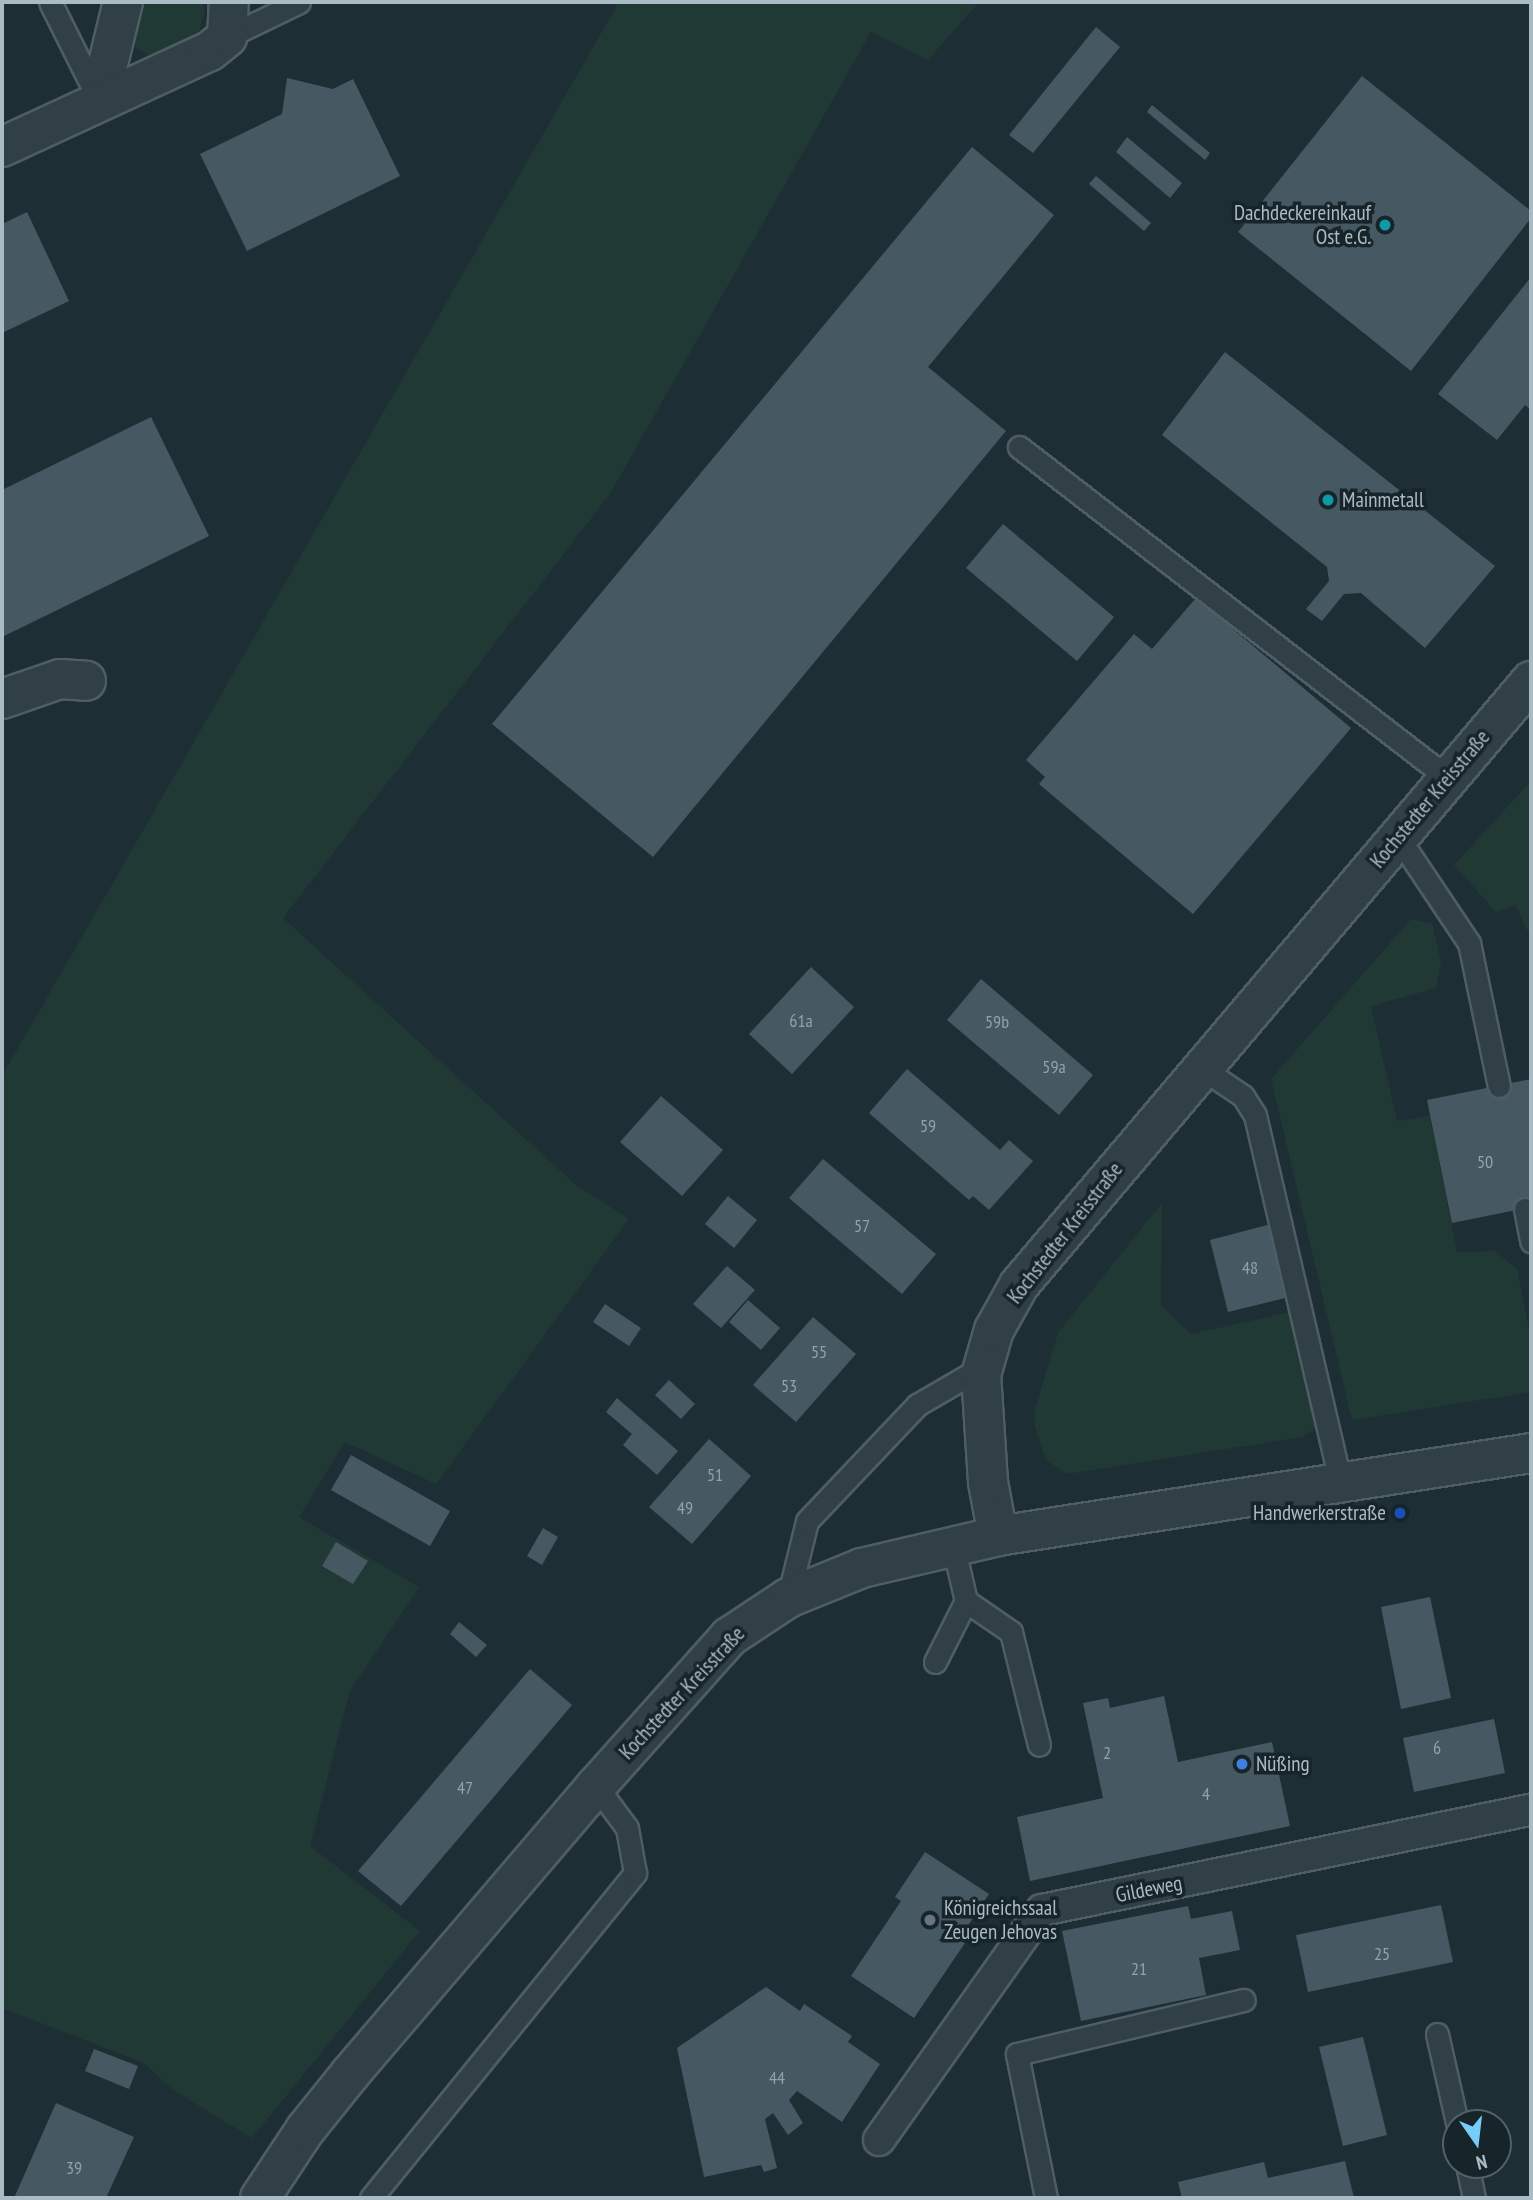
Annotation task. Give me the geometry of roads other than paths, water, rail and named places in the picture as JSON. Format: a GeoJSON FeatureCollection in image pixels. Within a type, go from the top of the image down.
{"type":"FeatureCollection","features":[{"type":"Feature","properties":{"kind":"street"},"geometry":{"type":"LineString","coordinates":[[99,101],[122,2]]}},
{"type":"Feature","properties":{"kind":"street"},"geometry":{"type":"LineString","coordinates":[[2,147],[99,101],[191,62],[228,19]]}},
{"type":"Feature","properties":{"kind":"street"},"geometry":{"type":"LineString","coordinates":[[2,699],[60,679],[86,681]]}},
{"type":"Feature","properties":{"kind":"street","name":"Kochstedter Kreisstraße"},"geometry":{"type":"LineString","coordinates":[[260,2198],[305,2130],[350,2074],[596,1786],[729,1637],[788,1598],[862,1568],[998,1536],[979,1400],[984,1366],[994,1330],[1019,1285],[1531,681]]}},
{"type":"Feature","properties":{"kind":"street"},"geometry":{"type":"LineString","coordinates":[[998,1536],[1342,1486],[1531,1453]]}},
{"type":"Feature","properties":{"kind":"street","name":"Gildeweg"},"geometry":{"type":"LineString","coordinates":[[879,2140],[1042,1910],[1531,1810]]}},
{"type":"Feature","properties":{"kind":"lane"},"geometry":{"type":"LineString","coordinates":[[50,2],[99,101]]}},
{"type":"Feature","properties":{"kind":"lane"},"geometry":{"type":"LineString","coordinates":[[228,19],[299,2]]}},
{"type":"Feature","properties":{"kind":"lane"},"geometry":{"type":"LineString","coordinates":[[1020,447],[1448,778]]}},
{"type":"Feature","properties":{"kind":"lane"},"geometry":{"type":"LineString","coordinates":[[1398,837],[1469,943],[1499,1086]]}},
{"type":"Feature","properties":{"kind":"lane"},"geometry":{"type":"LineString","coordinates":[[1203,1069],[1243,1096],[1255,1115],[1342,1486]]}},
{"type":"Feature","properties":{"kind":"lane"},"geometry":{"type":"LineString","coordinates":[[1525,1209],[1531,1241]]}},
{"type":"Feature","properties":{"kind":"lane"},"geometry":{"type":"LineString","coordinates":[[788,1598],[807,1521],[917,1405],[984,1366]]}},
{"type":"Feature","properties":{"kind":"lane"},"geometry":{"type":"LineString","coordinates":[[935,1662],[966,1601],[953,1545]]}},
{"type":"Feature","properties":{"kind":"lane"},"geometry":{"type":"LineString","coordinates":[[966,1601],[1011,1632],[1039,1745]]}},
{"type":"Feature","properties":{"kind":"lane"},"geometry":{"type":"LineString","coordinates":[[371,2198],[635,1873],[627,1828],[596,1786]]}},
{"type":"Feature","properties":{"kind":"lane"},"geometry":{"type":"LineString","coordinates":[[1046,2198],[1017,2054],[1244,2000]]}},
{"type":"Feature","properties":{"kind":"lane"},"geometry":{"type":"LineString","coordinates":[[1437,2034],[1454,2109]]}},
{"type":"Feature","properties":{"kind":"lane"},"geometry":{"type":"LineString","coordinates":[[1470,2179],[1474,2198]]}},
{"type":"Feature","properties":{"kind":"place","name":"Dachdeckereinkauf Ost e.G."},"geometry":{"type":"Point","coordinates":[1385,225]}},
{"type":"Feature","properties":{"kind":"place","name":"Mainmetall"},"geometry":{"type":"Point","coordinates":[1328,500]}},
{"type":"Feature","properties":{"kind":"place","name":"Handwerkerstraße"},"geometry":{"type":"Point","coordinates":[1400,1513]}},
{"type":"Feature","properties":{"kind":"place","name":"Nüßing"},"geometry":{"type":"Point","coordinates":[1242,1764]}},
{"type":"Feature","properties":{"kind":"place","name":"Königreichssaal Zeugen Jehovas"},"geometry":{"type":"Point","coordinates":[930,1920]}}]}
